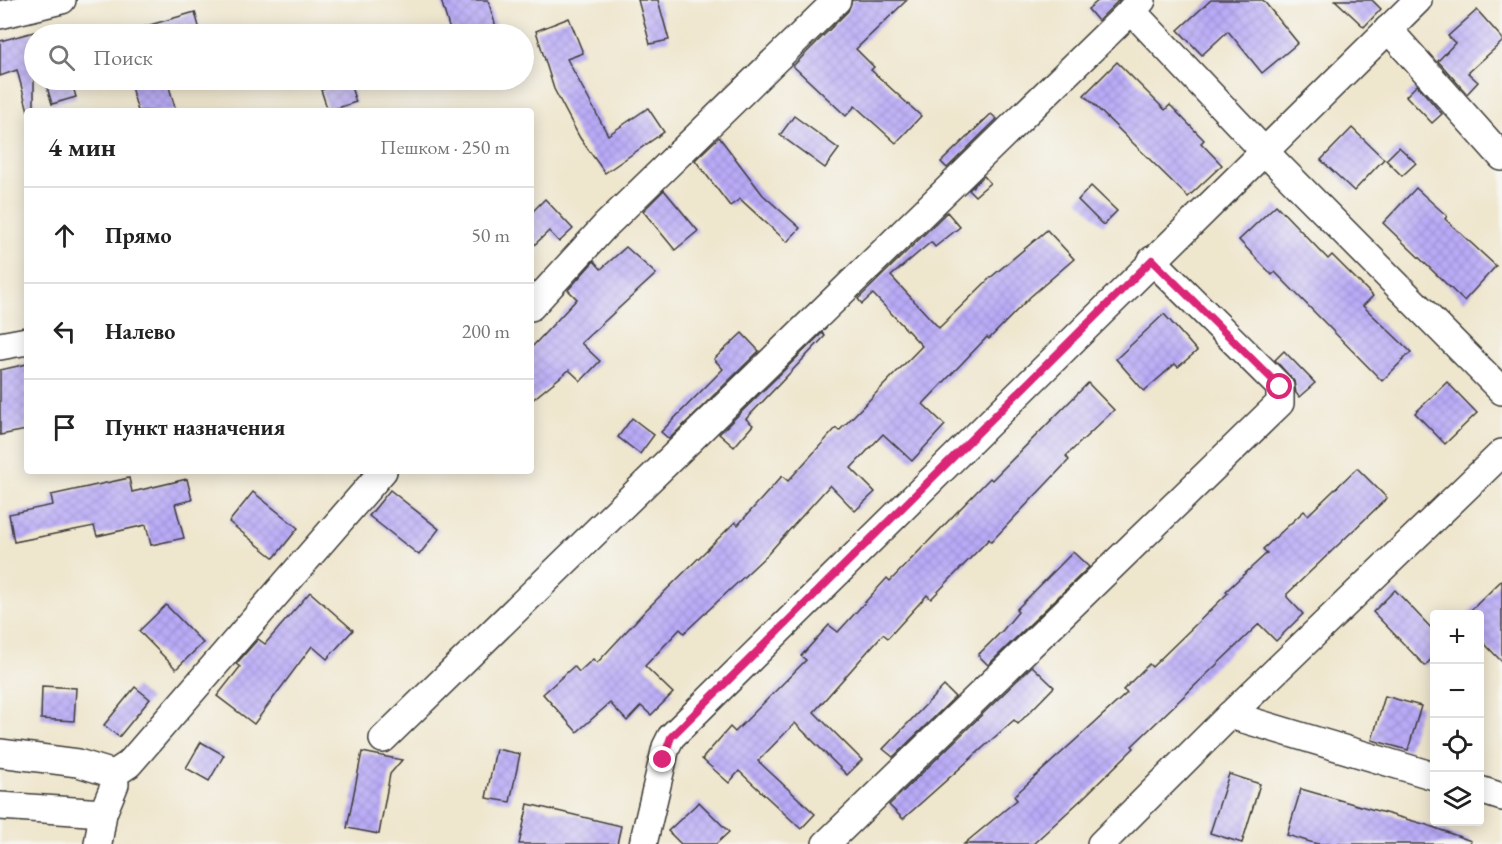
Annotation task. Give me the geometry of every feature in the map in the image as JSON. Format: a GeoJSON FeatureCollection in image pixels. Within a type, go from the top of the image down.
{"type":"FeatureCollection","features":[{"type":"Feature","properties":{"kind":"street"},"geometry":{"type":"LineString","coordinates":[[0,15],[62,0]]}},
{"type":"Feature","properties":{"kind":"street"},"geometry":{"type":"LineString","coordinates":[[534,304],[604,226],[837,0]]}},
{"type":"Feature","properties":{"kind":"street"},"geometry":{"type":"LineString","coordinates":[[643,844],[666,747],[671,737],[1263,150],[1418,0]]}},
{"type":"Feature","properties":{"kind":"street"},"geometry":{"type":"LineString","coordinates":[[383,739],[879,255],[964,176],[1136,5],[1263,150],[1502,391]]}},
{"type":"Feature","properties":{"kind":"street"},"geometry":{"type":"LineString","coordinates":[[1388,29],[1502,157]]}},
{"type":"Feature","properties":{"kind":"street"},"geometry":{"type":"LineString","coordinates":[[826,844],[1280,403],[1280,387],[1152,260]]}},
{"type":"Feature","properties":{"kind":"street"},"geometry":{"type":"LineString","coordinates":[[0,346],[24,342]]}},
{"type":"Feature","properties":{"kind":"street"},"geometry":{"type":"LineString","coordinates":[[1101,844],[1230,715],[1502,453]]}},
{"type":"Feature","properties":{"kind":"street"},"geometry":{"type":"LineString","coordinates":[[114,774],[129,764],[380,474]]}},
{"type":"Feature","properties":{"kind":"street"},"geometry":{"type":"LineString","coordinates":[[1230,715],[1430,775]]}},
{"type":"Feature","properties":{"kind":"street"},"geometry":{"type":"LineString","coordinates":[[0,753],[78,763],[114,774]]}},
{"type":"Feature","properties":{"kind":"street"},"geometry":{"type":"LineString","coordinates":[[98,844],[104,813],[115,784],[114,774]]}},
{"type":"Feature","properties":{"kind":"street"},"geometry":{"type":"LineString","coordinates":[[1484,792],[1502,797]]}},
{"type":"Feature","properties":{"kind":"street"},"geometry":{"type":"LineString","coordinates":[[0,806],[104,813]]}},
{"type":"Feature","properties":{"kind":"building"},"geometry":{"type":"Polygon","coordinates":[[[441,0],[488,0],[495,24],[448,24],[441,0]]]}},
{"type":"Feature","properties":{"kind":"building"},"geometry":{"type":"Polygon","coordinates":[[[638,0],[658,0],[669,40],[650,44],[638,0]]]}},
{"type":"Feature","properties":{"kind":"building"},"geometry":{"type":"Polygon","coordinates":[[[852,0],[907,0],[856,49],[874,67],[871,70],[921,116],[896,143],[855,106],[846,116],[793,66],[848,11],[852,0]]]}},
{"type":"Feature","properties":{"kind":"building"},"geometry":{"type":"Polygon","coordinates":[[[1099,0],[1119,0],[1098,21],[1088,9],[1099,0]]]}},
{"type":"Feature","properties":{"kind":"building"},"geometry":{"type":"Polygon","coordinates":[[[1211,0],[1263,0],[1298,43],[1262,73],[1228,31],[1202,55],[1178,30],[1211,0]]]}},
{"type":"Feature","properties":{"kind":"building"},"geometry":{"type":"Polygon","coordinates":[[[1335,0],[1372,0],[1381,9],[1364,27],[1335,0]]]}},
{"type":"Feature","properties":{"kind":"building"},"geometry":{"type":"Polygon","coordinates":[[[1477,10],[1502,38],[1502,42],[1468,73],[1478,82],[1467,94],[1438,61],[1455,43],[1448,36],[1477,10]]]}},
{"type":"Feature","properties":{"kind":"building"},"geometry":{"type":"Polygon","coordinates":[[[195,12],[198,24],[153,24],[195,12]]]}},
{"type":"Feature","properties":{"kind":"building"},"geometry":{"type":"Polygon","coordinates":[[[569,18],[583,53],[567,59],[608,135],[648,108],[664,132],[605,173],[580,138],[554,89],[536,31],[569,18]]]}},
{"type":"Feature","properties":{"kind":"building"},"geometry":{"type":"Polygon","coordinates":[[[24,35],[24,90],[34,90],[34,108],[27,108],[17,70],[0,76],[0,41],[24,35]]]}},
{"type":"Feature","properties":{"kind":"building"},"geometry":{"type":"Polygon","coordinates":[[[1117,62],[1165,110],[1170,105],[1204,140],[1201,143],[1222,165],[1188,197],[1084,95],[1117,62]]]}},
{"type":"Feature","properties":{"kind":"building"},"geometry":{"type":"Polygon","coordinates":[[[1417,85],[1442,114],[1432,123],[1406,96],[1417,85]]]}},
{"type":"Feature","properties":{"kind":"building"},"geometry":{"type":"Polygon","coordinates":[[[48,90],[74,90],[76,97],[52,104],[48,90]]]}},
{"type":"Feature","properties":{"kind":"building"},"geometry":{"type":"Polygon","coordinates":[[[132,90],[170,90],[175,108],[137,108],[132,90]]]}},
{"type":"Feature","properties":{"kind":"building"},"geometry":{"type":"Polygon","coordinates":[[[321,90],[352,90],[356,102],[337,108],[327,108],[321,90]]]}},
{"type":"Feature","properties":{"kind":"building"},"geometry":{"type":"Polygon","coordinates":[[[991,114],[997,119],[947,168],[941,162],[991,114]]]}},
{"type":"Feature","properties":{"kind":"building"},"geometry":{"type":"Polygon","coordinates":[[[794,116],[839,149],[825,168],[780,135],[794,116]]]}},
{"type":"Feature","properties":{"kind":"building"},"geometry":{"type":"Polygon","coordinates":[[[1352,128],[1384,159],[1354,191],[1321,160],[1352,128]]]}},
{"type":"Feature","properties":{"kind":"building"},"geometry":{"type":"Polygon","coordinates":[[[719,137],[763,195],[800,228],[787,242],[740,199],[730,206],[695,160],[719,137]]]}},
{"type":"Feature","properties":{"kind":"building"},"geometry":{"type":"Polygon","coordinates":[[[1399,147],[1416,163],[1402,176],[1386,160],[1399,147]]]}},
{"type":"Feature","properties":{"kind":"building"},"geometry":{"type":"Polygon","coordinates":[[[984,176],[990,183],[975,196],[969,190],[984,176]]]}},
{"type":"Feature","properties":{"kind":"building"},"geometry":{"type":"Polygon","coordinates":[[[1091,186],[1117,211],[1103,225],[1078,200],[1091,186]]]}},
{"type":"Feature","properties":{"kind":"building"},"geometry":{"type":"Polygon","coordinates":[[[1416,188],[1447,216],[1445,219],[1496,266],[1464,301],[1383,223],[1416,188]]]}},
{"type":"Feature","properties":{"kind":"building"},"geometry":{"type":"Polygon","coordinates":[[[664,190],[698,231],[675,250],[643,211],[664,190]]]}},
{"type":"Feature","properties":{"kind":"building"},"geometry":{"type":"Polygon","coordinates":[[[545,199],[573,229],[559,242],[549,231],[534,245],[534,210],[545,199]]]}},
{"type":"Feature","properties":{"kind":"building"},"geometry":{"type":"Polygon","coordinates":[[[1276,205],[1328,259],[1332,255],[1373,296],[1363,306],[1411,352],[1382,381],[1275,272],[1272,275],[1239,240],[1276,205]]]}},
{"type":"Feature","properties":{"kind":"building"},"geometry":{"type":"Polygon","coordinates":[[[947,212],[960,227],[935,247],[931,242],[891,276],[939,328],[990,278],[1047,230],[1074,259],[1030,297],[989,339],[987,337],[923,404],[945,425],[912,461],[883,434],[851,468],[875,492],[855,511],[830,485],[767,555],[684,633],[680,629],[645,666],[673,693],[651,715],[641,706],[627,721],[610,703],[577,732],[543,694],[574,666],[579,672],[593,659],[597,663],[646,610],[735,522],[738,525],[782,476],[788,481],[836,428],[839,431],[922,346],[873,294],[862,304],[858,299],[947,212]]]}},
{"type":"Feature","properties":{"kind":"building"},"geometry":{"type":"Polygon","coordinates":[[[626,247],[656,274],[581,343],[600,361],[581,381],[569,370],[534,399],[534,345],[577,299],[568,290],[594,261],[601,269],[626,247]]]}},
{"type":"Feature","properties":{"kind":"building"},"geometry":{"type":"Polygon","coordinates":[[[1164,314],[1197,351],[1178,367],[1175,364],[1144,391],[1116,359],[1164,314]]]}},
{"type":"Feature","properties":{"kind":"building"},"geometry":{"type":"Polygon","coordinates":[[[742,333],[759,351],[669,439],[661,432],[723,369],[714,359],[742,333]]]}},
{"type":"Feature","properties":{"kind":"building"},"geometry":{"type":"Polygon","coordinates":[[[822,333],[825,336],[746,419],[753,425],[734,447],[719,434],[822,333]]]}},
{"type":"Feature","properties":{"kind":"building"},"geometry":{"type":"Polygon","coordinates":[[[1284,351],[1315,383],[1299,397],[1294,381],[1275,360],[1284,351]]]}},
{"type":"Feature","properties":{"kind":"building"},"geometry":{"type":"Polygon","coordinates":[[[24,365],[24,431],[0,435],[0,370],[24,365]]]}},
{"type":"Feature","properties":{"kind":"building"},"geometry":{"type":"Polygon","coordinates":[[[1447,382],[1477,413],[1445,444],[1415,413],[1447,382]]]}},
{"type":"Feature","properties":{"kind":"building"},"geometry":{"type":"Polygon","coordinates":[[[1088,383],[1114,410],[1066,456],[1069,460],[991,542],[989,539],[931,599],[927,595],[888,638],[883,634],[814,712],[862,760],[847,775],[795,723],[758,761],[815,814],[801,829],[739,771],[729,783],[702,759],[730,727],[735,732],[806,660],[801,656],[829,625],[838,632],[887,578],[890,581],[990,478],[992,480],[1088,383]]]}},
{"type":"Feature","properties":{"kind":"building"},"geometry":{"type":"Polygon","coordinates":[[[632,418],[654,435],[640,454],[618,437],[632,418]]]}},
{"type":"Feature","properties":{"kind":"building"},"geometry":{"type":"Polygon","coordinates":[[[1357,468],[1387,498],[1287,594],[1287,597],[1303,614],[1276,641],[1259,624],[1132,746],[1134,748],[1082,799],[1033,844],[964,844],[1017,800],[1014,796],[1127,693],[1123,690],[1149,664],[1152,667],[1228,593],[1226,591],[1267,553],[1263,549],[1304,511],[1308,515],[1357,468]]]}},
{"type":"Feature","properties":{"kind":"building"},"geometry":{"type":"Polygon","coordinates":[[[129,478],[132,492],[187,479],[192,500],[175,504],[184,538],[151,545],[146,525],[97,536],[94,526],[14,542],[9,514],[53,505],[51,495],[129,478]]]}},
{"type":"Feature","properties":{"kind":"building"},"geometry":{"type":"Polygon","coordinates":[[[390,490],[439,529],[419,555],[369,516],[390,490]]]}},
{"type":"Feature","properties":{"kind":"building"},"geometry":{"type":"Polygon","coordinates":[[[253,492],[298,528],[274,558],[229,522],[253,492]]]}},
{"type":"Feature","properties":{"kind":"building"},"geometry":{"type":"Polygon","coordinates":[[[1073,552],[1089,567],[988,665],[978,655],[1003,630],[1018,612],[1016,610],[1073,552]]]}},
{"type":"Feature","properties":{"kind":"building"},"geometry":{"type":"Polygon","coordinates":[[[1502,580],[1502,662],[1484,643],[1484,610],[1471,610],[1502,580]]]}},
{"type":"Feature","properties":{"kind":"building"},"geometry":{"type":"Polygon","coordinates":[[[1395,590],[1430,627],[1430,660],[1425,666],[1373,612],[1395,590]]]}},
{"type":"Feature","properties":{"kind":"building"},"geometry":{"type":"Polygon","coordinates":[[[310,592],[353,630],[327,659],[312,646],[254,724],[217,696],[240,667],[236,664],[258,639],[265,644],[310,592]]]}},
{"type":"Feature","properties":{"kind":"building"},"geometry":{"type":"Polygon","coordinates":[[[166,605],[203,643],[176,669],[139,631],[166,605]]]}},
{"type":"Feature","properties":{"kind":"building"},"geometry":{"type":"Polygon","coordinates":[[[1032,666],[1054,687],[1018,724],[1014,720],[903,819],[889,805],[1032,666]]]}},
{"type":"Feature","properties":{"kind":"building"},"geometry":{"type":"Polygon","coordinates":[[[42,686],[76,688],[74,721],[41,719],[42,686]]]}},
{"type":"Feature","properties":{"kind":"building"},"geometry":{"type":"Polygon","coordinates":[[[944,686],[955,697],[893,757],[883,749],[944,686]]]}},
{"type":"Feature","properties":{"kind":"building"},"geometry":{"type":"Polygon","coordinates":[[[135,687],[150,699],[119,737],[104,725],[135,687]]]}},
{"type":"Feature","properties":{"kind":"building"},"geometry":{"type":"Polygon","coordinates":[[[1385,696],[1421,706],[1408,750],[1372,740],[1385,696]]]}},
{"type":"Feature","properties":{"kind":"building"},"geometry":{"type":"Polygon","coordinates":[[[201,742],[224,755],[209,781],[186,768],[201,742]]]}},
{"type":"Feature","properties":{"kind":"building"},"geometry":{"type":"Polygon","coordinates":[[[496,749],[520,754],[510,802],[486,798],[496,749]]]}},
{"type":"Feature","properties":{"kind":"building"},"geometry":{"type":"Polygon","coordinates":[[[362,752],[402,760],[390,774],[379,834],[347,828],[362,752]]]}},
{"type":"Feature","properties":{"kind":"building"},"geometry":{"type":"Polygon","coordinates":[[[1229,774],[1260,784],[1242,843],[1210,833],[1229,774]]]}},
{"type":"Feature","properties":{"kind":"building"},"geometry":{"type":"Polygon","coordinates":[[[1301,789],[1427,825],[1471,841],[1470,844],[1317,844],[1287,835],[1301,789]]]}},
{"type":"Feature","properties":{"kind":"building"},"geometry":{"type":"Polygon","coordinates":[[[699,802],[729,832],[716,844],[681,844],[668,831],[699,802]]]}},
{"type":"Feature","properties":{"kind":"building"},"geometry":{"type":"Polygon","coordinates":[[[528,804],[621,826],[617,844],[519,844],[528,804]]]}},
{"type":"Feature","properties":{"kind":"route"},"geometry":{"type":"LineString","coordinates":[[663,760],[671,737],[1152,260],[1280,387]]}}]}
